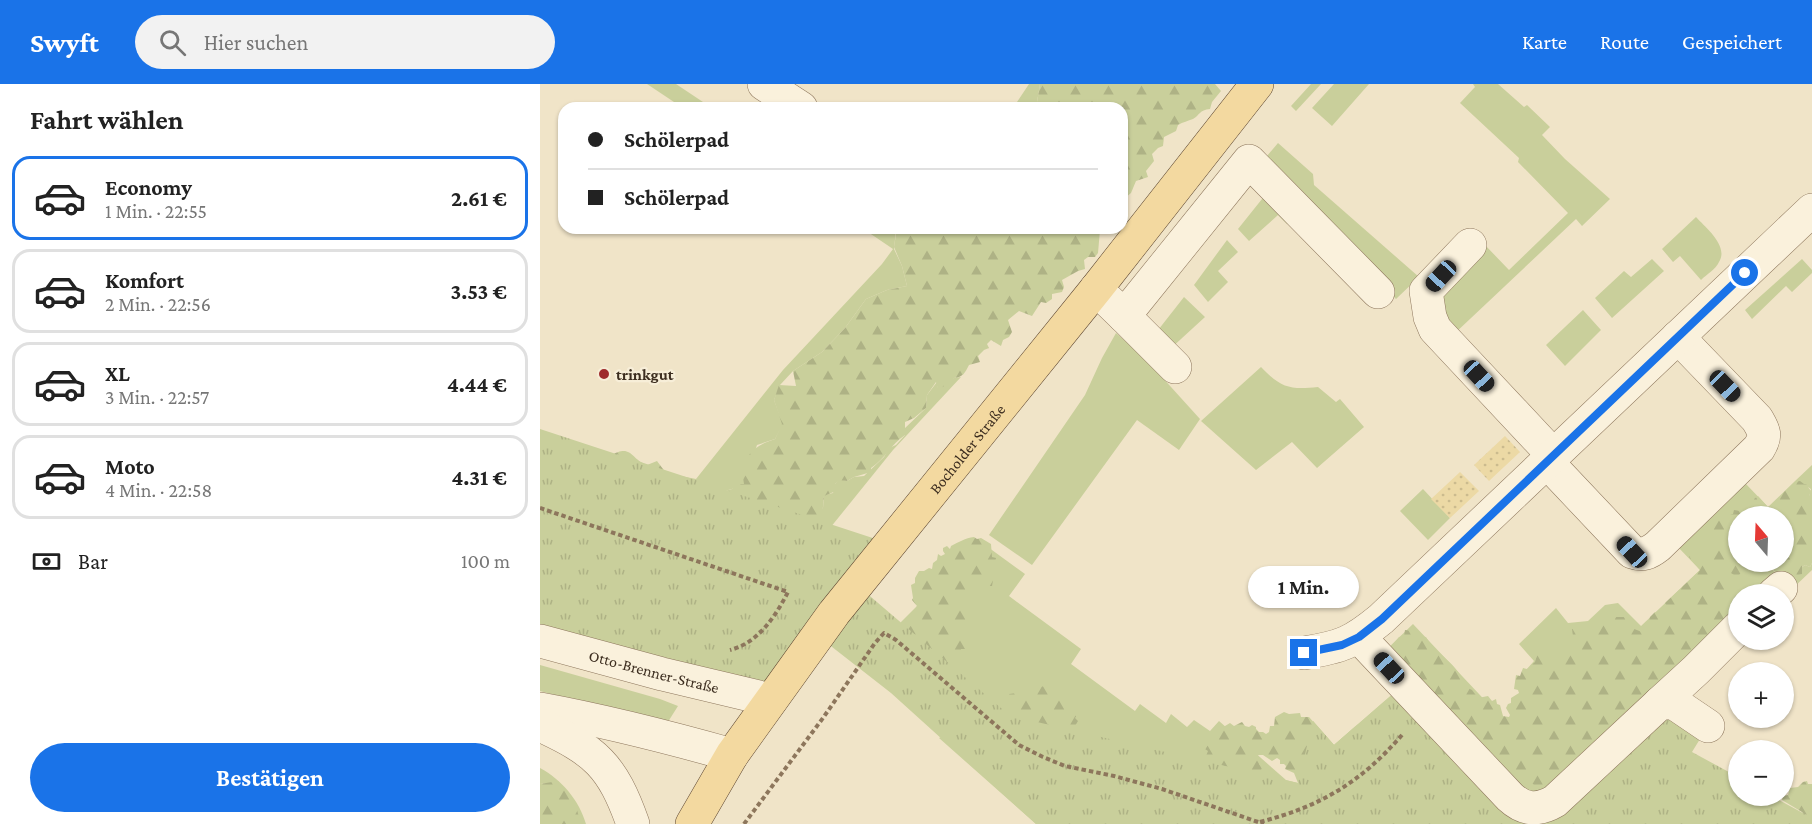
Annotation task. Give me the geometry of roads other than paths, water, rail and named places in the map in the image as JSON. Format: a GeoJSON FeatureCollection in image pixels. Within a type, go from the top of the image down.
{"type":"FeatureCollection","features":[{"type":"Feature","properties":{"kind":"main road","name":"Bocholder Straße"},"geometry":{"type":"LineString","coordinates":[[692,824],[732,755],[834,613],[1096,289],[1257,84]]}},
{"type":"Feature","properties":{"kind":"street"},"geometry":{"type":"LineString","coordinates":[[764,84],[792,102]]}},
{"type":"Feature","properties":{"kind":"street"},"geometry":{"type":"LineString","coordinates":[[1124,316],[1249,161],[1378,292]]}},
{"type":"Feature","properties":{"kind":"street"},"geometry":{"type":"LineString","coordinates":[[1304,653],[1342,645],[1359,637],[1382,619],[1812,210]]}},
{"type":"Feature","properties":{"kind":"street"},"geometry":{"type":"LineString","coordinates":[[1470,245],[1426,291],[1430,317],[1435,329],[1632,552],[1638,554],[1644,554],[1658,546],[1759,448],[1764,440],[1764,433],[1757,419],[1678,337]]}},
{"type":"Feature","properties":{"kind":"street"},"geometry":{"type":"LineString","coordinates":[[1096,289],[1175,367]]}},
{"type":"Feature","properties":{"kind":"street"},"geometry":{"type":"LineString","coordinates":[[1359,637],[1510,797],[1520,805],[1535,808],[1556,801],[1728,637]]}},
{"type":"Feature","properties":{"kind":"street","name":"Otto-Brenner-Straße"},"geometry":{"type":"LineString","coordinates":[[540,641],[771,700]]}},
{"type":"Feature","properties":{"kind":"street"},"geometry":{"type":"LineString","coordinates":[[1660,702],[1674,704],[1708,726]]}},
{"type":"Feature","properties":{"kind":"street"},"geometry":{"type":"LineString","coordinates":[[540,709],[626,727],[732,755]]}},
{"type":"Feature","properties":{"kind":"street"},"geometry":{"type":"LineString","coordinates":[[540,725],[576,742],[601,763],[618,788],[633,824]]}},
{"type":"Feature","properties":{"kind":"place","name":"trinkgut"},"geometry":{"type":"Point","coordinates":[604,374]}}]}
